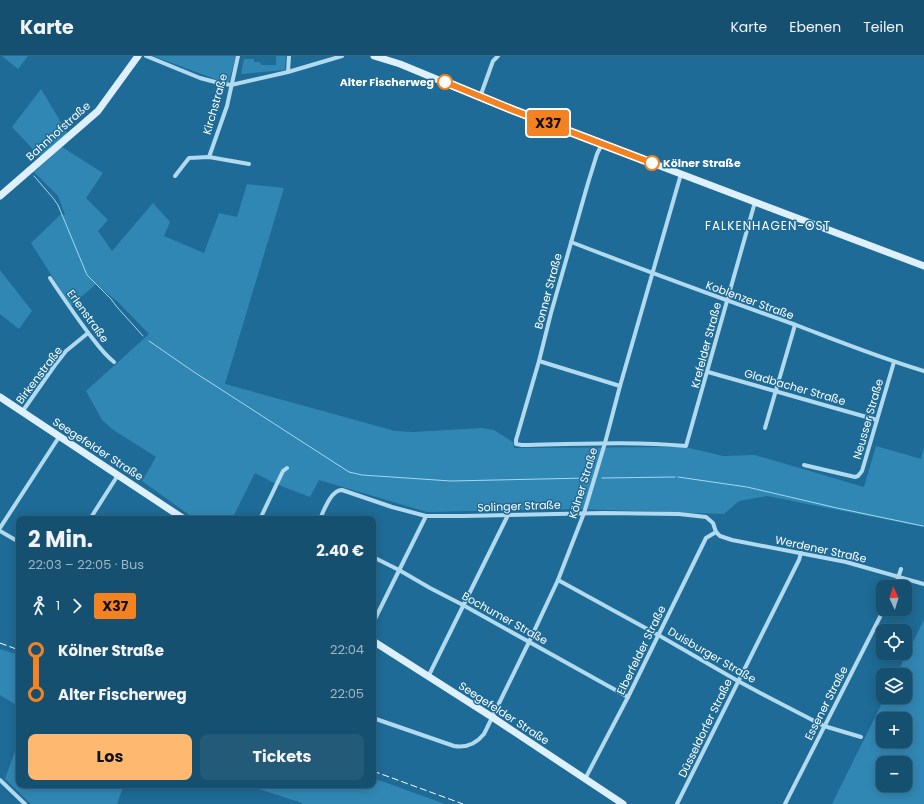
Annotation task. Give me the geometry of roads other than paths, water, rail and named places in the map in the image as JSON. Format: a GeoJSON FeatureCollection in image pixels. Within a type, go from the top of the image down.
{"type":"FeatureCollection","features":[{"type":"Feature","properties":{"kind":"street","name":"Bahnhofstraße"},"geometry":{"type":"LineString","coordinates":[[0,196],[98,111],[138,56]]}},
{"type":"Feature","properties":{"kind":"street"},"geometry":{"type":"LineString","coordinates":[[146,56],[200,78],[219,83],[231,84],[288,72],[342,56]]}},
{"type":"Feature","properties":{"kind":"street","name":"Kirchstraße"},"geometry":{"type":"LineString","coordinates":[[209,157],[226,106],[238,56]]}},
{"type":"Feature","properties":{"kind":"street"},"geometry":{"type":"LineString","coordinates":[[288,72],[289,56]]}},
{"type":"Feature","properties":{"kind":"street"},"geometry":{"type":"LineString","coordinates":[[374,56],[400,64],[480,97],[924,266]]}},
{"type":"Feature","properties":{"kind":"street"},"geometry":{"type":"LineString","coordinates":[[480,97],[493,61],[498,56]]}},
{"type":"Feature","properties":{"kind":"street","name":"Bonner Straße"},"geometry":{"type":"LineString","coordinates":[[602,144],[597,154],[571,242],[516,444],[605,443]]}},
{"type":"Feature","properties":{"kind":"street"},"geometry":{"type":"LineString","coordinates":[[175,176],[189,158],[209,157],[250,164]]}},
{"type":"Feature","properties":{"kind":"street","name":"Kölner Straße"},"geometry":{"type":"LineString","coordinates":[[376,719],[460,747],[474,743],[484,734],[558,580],[584,513],[681,174]]}},
{"type":"Feature","properties":{"kind":"street","name":"Krefelder Straße"},"geometry":{"type":"LineString","coordinates":[[605,443],[686,446],[755,202]]}},
{"type":"Feature","properties":{"kind":"street","name":"Koblenzer Straße"},"geometry":{"type":"LineString","coordinates":[[571,242],[727,301],[894,362],[924,371]]}},
{"type":"Feature","properties":{"kind":"street","name":"Erlenstraße"},"geometry":{"type":"LineString","coordinates":[[50,278],[88,333],[106,356],[114,362]]}},
{"type":"Feature","properties":{"kind":"street"},"geometry":{"type":"LineString","coordinates":[[765,428],[795,325]]}},
{"type":"Feature","properties":{"kind":"street","name":"Birkenstraße"},"geometry":{"type":"LineString","coordinates":[[22,413],[66,351],[88,333]]}},
{"type":"Feature","properties":{"kind":"street"},"geometry":{"type":"LineString","coordinates":[[539,362],[620,386]]}},
{"type":"Feature","properties":{"kind":"street","name":"Neusser Straße"},"geometry":{"type":"LineString","coordinates":[[804,465],[858,476],[862,471],[894,362]]}},
{"type":"Feature","properties":{"kind":"street","name":"Gladbacher Straße"},"geometry":{"type":"LineString","coordinates":[[708,372],[877,420]]}},
{"type":"Feature","properties":{"kind":"street","name":"Seegefelder Straße"},"geometry":{"type":"LineString","coordinates":[[0,398],[178,516]]}},
{"type":"Feature","properties":{"kind":"street"},"geometry":{"type":"LineString","coordinates":[[0,528],[59,437]]}},
{"type":"Feature","properties":{"kind":"street"},"geometry":{"type":"LineString","coordinates":[[261,516],[283,471],[287,468]]}},
{"type":"Feature","properties":{"kind":"street"},"geometry":{"type":"LineString","coordinates":[[92,516],[118,475]]}},
{"type":"Feature","properties":{"kind":"street","name":"Solinger Straße"},"geometry":{"type":"LineString","coordinates":[[322,516],[334,493],[338,490],[342,490],[392,507],[426,516],[584,513],[679,514],[706,517],[713,523],[716,532]]}},
{"type":"Feature","properties":{"kind":"street"},"geometry":{"type":"LineString","coordinates":[[428,676],[508,515]]}},
{"type":"Feature","properties":{"kind":"street"},"geometry":{"type":"LineString","coordinates":[[376,617],[426,516]]}},
{"type":"Feature","properties":{"kind":"street"},"geometry":{"type":"LineString","coordinates":[[0,531],[16,540]]}},
{"type":"Feature","properties":{"kind":"street","name":"Werdener Straße"},"geometry":{"type":"LineString","coordinates":[[716,532],[720,536],[732,540],[846,562],[924,584]]}},
{"type":"Feature","properties":{"kind":"street","name":"Elberfelder Straße"},"geometry":{"type":"LineString","coordinates":[[585,779],[628,697],[706,538],[716,532]]}},
{"type":"Feature","properties":{"kind":"street","name":"Düsseldorfer Straße"},"geometry":{"type":"LineString","coordinates":[[677,804],[799,560],[801,553]]}},
{"type":"Feature","properties":{"kind":"street","name":"Bochumer Straße"},"geometry":{"type":"LineString","coordinates":[[376,558],[628,697]]}},
{"type":"Feature","properties":{"kind":"street"},"geometry":{"type":"LineString","coordinates":[[897,580],[900,569]]}},
{"type":"Feature","properties":{"kind":"street","name":"Duisburger Straße"},"geometry":{"type":"LineString","coordinates":[[558,580],[659,635],[738,681],[824,726],[861,737]]}},
{"type":"Feature","properties":{"kind":"street","name":"Essener Straße"},"geometry":{"type":"LineString","coordinates":[[785,804],[880,616]]}},
{"type":"Feature","properties":{"kind":"street","name":"Seegefelder Straße"},"geometry":{"type":"LineString","coordinates":[[376,642],[623,804]]}},
{"type":"Feature","properties":{"kind":"street"},"geometry":{"type":"LineString","coordinates":[[0,780],[25,804]]}},
{"type":"Feature","properties":{"kind":"waterway"},"geometry":{"type":"LineString","coordinates":[[34,176],[58,205],[87,275],[111,299],[143,336]]}},
{"type":"Feature","properties":{"kind":"waterway"},"geometry":{"type":"LineString","coordinates":[[149,341],[194,372],[349,472],[362,475],[451,481],[587,478]]}},
{"type":"Feature","properties":{"kind":"waterway"},"geometry":{"type":"LineString","coordinates":[[602,478],[675,477]]}},
{"type":"Feature","properties":{"kind":"waterway"},"geometry":{"type":"LineString","coordinates":[[678,477],[747,487],[923,526]]}},
{"type":"Feature","properties":{"kind":"railway"},"geometry":{"type":"LineString","coordinates":[[0,643],[16,649]]}},
{"type":"Feature","properties":{"kind":"railway"},"geometry":{"type":"LineString","coordinates":[[376,772],[463,804]]}},
{"type":"Feature","properties":{"kind":"place","name":"Alter Fischerweg"},"geometry":{"type":"Point","coordinates":[445,82]}},
{"type":"Feature","properties":{"kind":"place","name":"Kölner Straße"},"geometry":{"type":"Point","coordinates":[652,163]}},
{"type":"Feature","properties":{"kind":"district","name":"FALKENHAGEN-OST"},"geometry":{"type":"Point","coordinates":[768,225]}}]}
